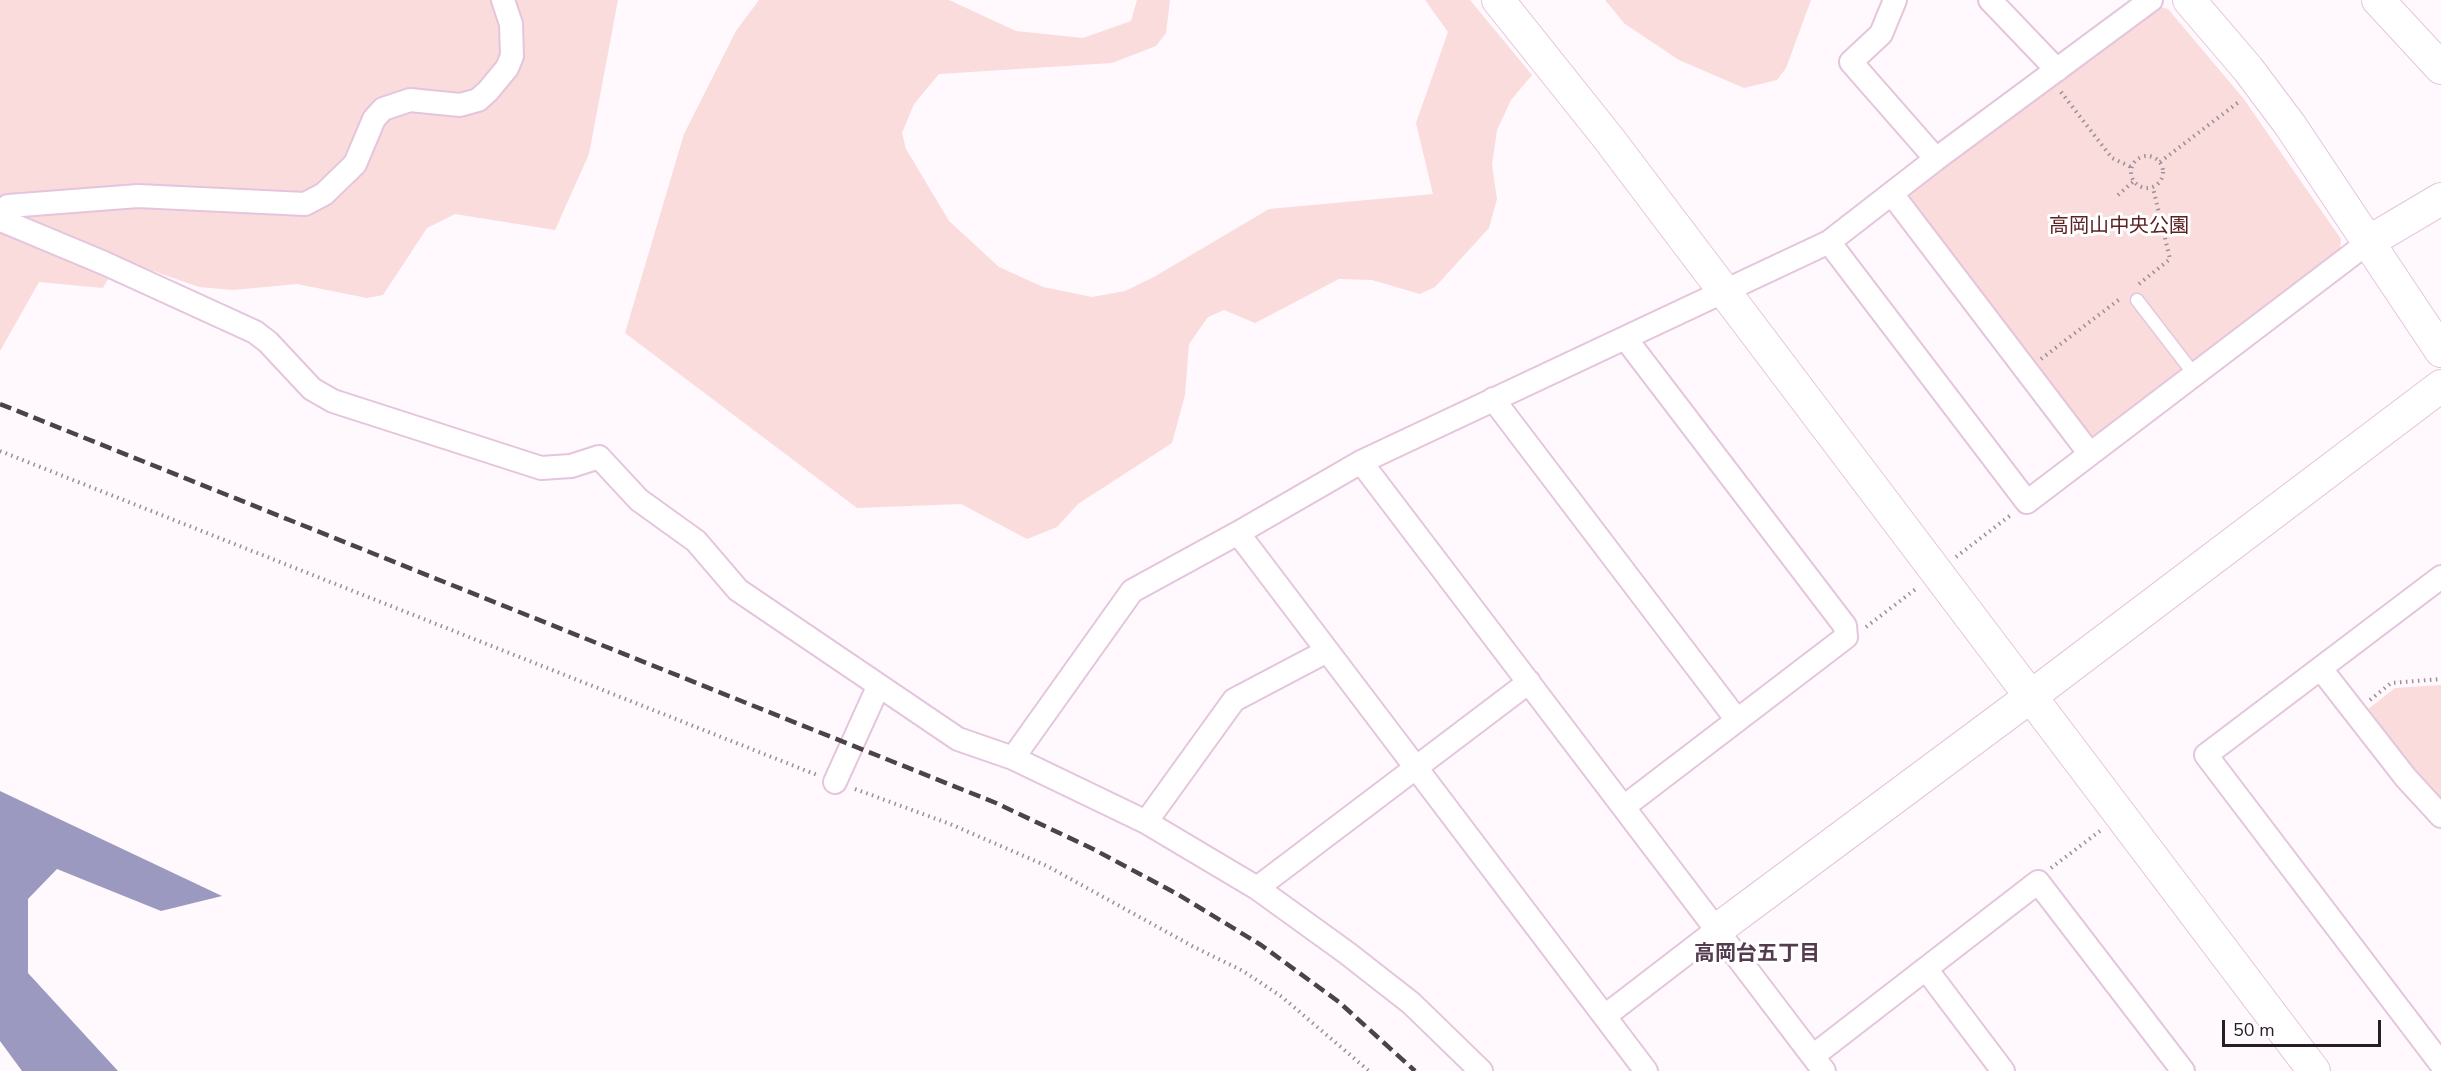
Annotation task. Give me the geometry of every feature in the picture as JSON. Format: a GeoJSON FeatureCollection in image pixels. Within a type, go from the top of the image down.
{"type":"FeatureCollection","features":[{"type":"Feature","properties":{"kind":"street"},"geometry":{"type":"LineString","coordinates":[[503,0],[511,24],[512,56],[507,68],[494,85],[478,100],[460,105],[410,100],[383,109],[374,119],[355,164],[324,194],[305,204],[138,196],[8,206],[2,220],[104,263],[255,332],[268,342],[312,389],[333,401],[541,468],[572,466],[599,457],[639,500],[696,541],[738,590],[878,687],[895,694],[958,739],[1013,758],[1146,822],[1257,888],[1411,1003],[1481,1071]]}},
{"type":"Feature","properties":{"kind":"street"},"geometry":{"type":"LineString","coordinates":[[1498,0],[1609,139],[2314,1071]]}},
{"type":"Feature","properties":{"kind":"street"},"geometry":{"type":"LineString","coordinates":[[1896,0],[1881,34],[1851,62],[1936,159]]}},
{"type":"Feature","properties":{"kind":"street"},"geometry":{"type":"LineString","coordinates":[[1990,0],[2058,79]]}},
{"type":"Feature","properties":{"kind":"street"},"geometry":{"type":"LineString","coordinates":[[1013,758],[1132,591],[1361,462],[1829,242],[1936,159],[2058,79],[2151,0]]}},
{"type":"Feature","properties":{"kind":"street"},"geometry":{"type":"LineString","coordinates":[[2189,0],[2248,69],[2370,241],[2441,351]]}},
{"type":"Feature","properties":{"kind":"street"},"geometry":{"type":"LineString","coordinates":[[2378,0],[2441,68]]}},
{"type":"Feature","properties":{"kind":"street"},"geometry":{"type":"LineString","coordinates":[[1892,194],[2090,454]]}},
{"type":"Feature","properties":{"kind":"street"},"geometry":{"type":"LineString","coordinates":[[1829,242],[2027,502],[2370,241],[2441,199]]}},
{"type":"Feature","properties":{"kind":"street"},"geometry":{"type":"LineString","coordinates":[[1625,806],[1846,637],[1845,626],[1626,339]]}},
{"type":"Feature","properties":{"kind":"street"},"geometry":{"type":"LineString","coordinates":[[1605,1016],[1718,929],[2030,698],[2441,386]]}},
{"type":"Feature","properties":{"kind":"street"},"geometry":{"type":"LineString","coordinates":[[1493,399],[1737,720]]}},
{"type":"Feature","properties":{"kind":"street"},"geometry":{"type":"LineString","coordinates":[[1361,462],[1625,806],[1818,1063],[1926,969],[2038,882],[2183,1071]]}},
{"type":"Feature","properties":{"kind":"street"},"geometry":{"type":"LineString","coordinates":[[1238,532],[1646,1071]]}},
{"type":"Feature","properties":{"kind":"street"},"geometry":{"type":"LineString","coordinates":[[2438,1053],[2206,755],[2441,578]]}},
{"type":"Feature","properties":{"kind":"street"},"geometry":{"type":"LineString","coordinates":[[1146,822],[1234,700],[1327,651]]}},
{"type":"Feature","properties":{"kind":"street"},"geometry":{"type":"LineString","coordinates":[[2320,669],[2406,778],[2441,816]]}},
{"type":"Feature","properties":{"kind":"street"},"geometry":{"type":"LineString","coordinates":[[1257,888],[1529,682]]}},
{"type":"Feature","properties":{"kind":"street"},"geometry":{"type":"LineString","coordinates":[[835,782],[878,687]]}},
{"type":"Feature","properties":{"kind":"street"},"geometry":{"type":"LineString","coordinates":[[1926,969],[2003,1071]]}},
{"type":"Feature","properties":{"kind":"lane"},"geometry":{"type":"LineString","coordinates":[[2137,300],[2194,374]]}},
{"type":"Feature","properties":{"kind":"path"},"geometry":{"type":"LineString","coordinates":[[2058,79],[2112,158],[2131,167]]}},
{"type":"Feature","properties":{"kind":"path"},"geometry":{"type":"LineString","coordinates":[[2160,162],[2243,98]]}},
{"type":"Feature","properties":{"kind":"path"},"geometry":{"type":"LineString","coordinates":[[2146,154],[2160,162],[2163,175],[2160,182],[2153,188],[2142,188],[2134,181],[2131,167],[2134,160],[2146,154]]}},
{"type":"Feature","properties":{"kind":"path"},"geometry":{"type":"LineString","coordinates":[[2118,195],[2134,181]]}},
{"type":"Feature","properties":{"kind":"path"},"geometry":{"type":"LineString","coordinates":[[2026,371],[2170,259],[2153,188]]}},
{"type":"Feature","properties":{"kind":"path"},"geometry":{"type":"LineString","coordinates":[[0,451],[835,782],[951,824],[1047,866],[1194,947],[1243,970],[1282,997],[1369,1071]]}},
{"type":"Feature","properties":{"kind":"path"},"geometry":{"type":"LineString","coordinates":[[1953,560],[2027,502]]}},
{"type":"Feature","properties":{"kind":"path"},"geometry":{"type":"LineString","coordinates":[[1846,637],[1861,632],[1920,585]]}},
{"type":"Feature","properties":{"kind":"path"},"geometry":{"type":"LineString","coordinates":[[2354,712],[2391,683],[2441,679]]}},
{"type":"Feature","properties":{"kind":"path"},"geometry":{"type":"LineString","coordinates":[[2038,882],[2045,873],[2103,829]]}},
{"type":"Feature","properties":{"kind":"green space"},"geometry":{"type":"Polygon","coordinates":[[[0,0],[618,0],[589,154],[555,230],[455,214],[427,228],[383,295],[367,298],[297,284],[233,290],[199,287],[119,259],[103,288],[39,282],[0,351],[0,0]]]}},
{"type":"Feature","properties":{"kind":"green space"},"geometry":{"type":"Polygon","coordinates":[[[759,0],[949,0],[1016,31],[1083,38],[1131,21],[1137,0],[1170,0],[1166,33],[1156,46],[1112,63],[939,74],[914,104],[902,133],[906,149],[949,221],[999,267],[1043,287],[1092,297],[1125,291],[1154,277],[1269,209],[1433,194],[1416,123],[1448,32],[1425,0],[1470,0],[1532,75],[1511,100],[1497,130],[1492,165],[1497,199],[1489,228],[1435,287],[1420,294],[1372,280],[1339,279],[1255,323],[1224,310],[1208,317],[1189,344],[1185,395],[1172,443],[1078,504],[1057,527],[1027,539],[961,504],[857,508],[625,333],[684,134],[736,31],[759,0]]]}},
{"type":"Feature","properties":{"kind":"green space"},"geometry":{"type":"Polygon","coordinates":[[[1605,0],[1811,0],[1786,68],[1777,80],[1744,88],[1679,60],[1625,24],[1605,0]]]}},
{"type":"Feature","properties":{"kind":"green space","name":"高岡山中央公園"},"geometry":{"type":"Polygon","coordinates":[[[2160,7],[2168,9],[2243,98],[2341,239],[2340,250],[2089,441],[1903,198],[2160,7]]]}},
{"type":"Feature","properties":{"kind":"green space"},"geometry":{"type":"Polygon","coordinates":[[[2441,685],[2441,803],[2415,774],[2367,710],[2395,688],[2441,685]]]}},
{"type":"Feature","properties":{"kind":"water"},"geometry":{"type":"Polygon","coordinates":[[[0,791],[222,896],[161,911],[57,869],[28,899],[28,973],[118,1071],[22,1071],[0,1041],[0,791]]]}},
{"type":"Feature","properties":{"kind":"railway"},"geometry":{"type":"LineString","coordinates":[[0,404],[996,803],[1093,849],[1179,895],[1261,945],[1339,1002],[1415,1071]]}},
{"type":"Feature","properties":{"kind":"district","name":"高岡台五丁目"},"geometry":{"type":"Point","coordinates":[1757,955]}}]}
